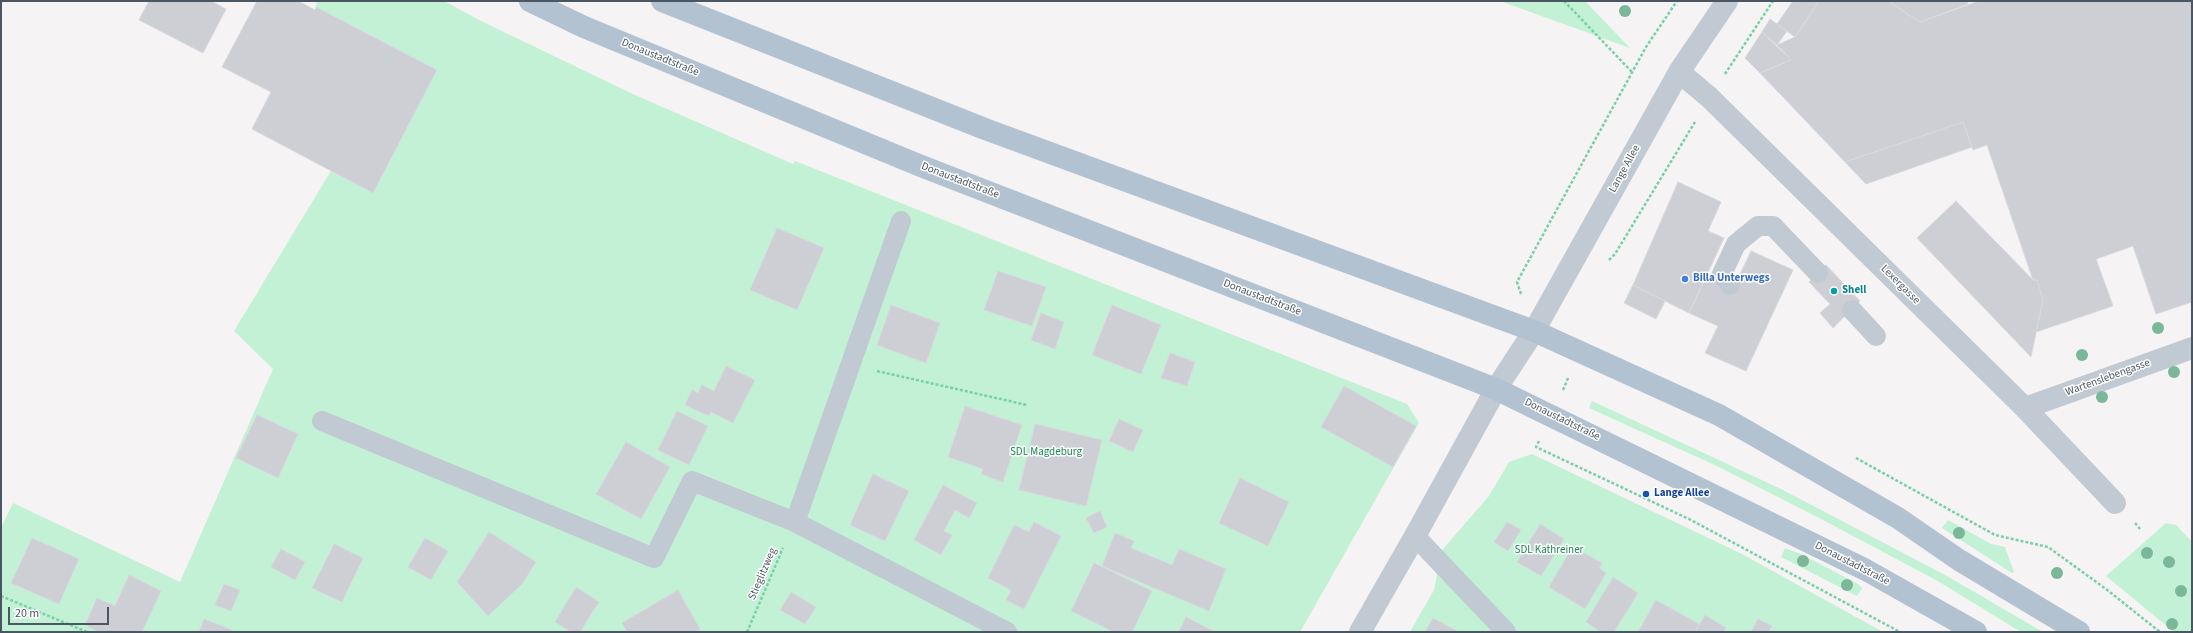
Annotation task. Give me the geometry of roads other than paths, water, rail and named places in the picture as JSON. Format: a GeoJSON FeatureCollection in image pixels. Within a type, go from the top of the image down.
{"type":"FeatureCollection","features":[{"type":"Feature","properties":{"kind":"main road","name":"Donaustadtstraße"},"geometry":{"type":"LineString","coordinates":[[530,1],[584,27],[921,166],[1496,389],[1866,570],[1976,632]]}},
{"type":"Feature","properties":{"kind":"main road"},"geometry":{"type":"LineString","coordinates":[[662,1],[986,129],[1534,331],[1719,415],[1898,518],[1959,560],[2080,632]]}},
{"type":"Feature","properties":{"kind":"street","name":"Lange Allee"},"geometry":{"type":"LineString","coordinates":[[1360,632],[1496,389],[1534,331],[1679,72],[1727,1]]}},
{"type":"Feature","properties":{"kind":"street","name":"Lexergasse"},"geometry":{"type":"LineString","coordinates":[[1679,72],[1709,97],[2025,408],[2115,503]]}},
{"type":"Feature","properties":{"kind":"street","name":"Wartenslebengasse"},"geometry":{"type":"LineString","coordinates":[[2025,408],[2192,348]]}},
{"type":"Feature","properties":{"kind":"lane"},"geometry":{"type":"LineString","coordinates":[[794,522],[901,221]]}},
{"type":"Feature","properties":{"kind":"lane"},"geometry":{"type":"LineString","coordinates":[[1730,285],[1722,274],[1736,244],[1758,226],[1773,226],[1818,273]]}},
{"type":"Feature","properties":{"kind":"lane"},"geometry":{"type":"LineString","coordinates":[[1852,310],[1876,336]]}},
{"type":"Feature","properties":{"kind":"lane"},"geometry":{"type":"LineString","coordinates":[[322,421],[654,558],[692,481],[794,522],[1007,632]]}},
{"type":"Feature","properties":{"kind":"lane"},"geometry":{"type":"LineString","coordinates":[[1415,536],[1506,632]]}},
{"type":"Feature","properties":{"kind":"place","name":"Billa Unterwegs"},"geometry":{"type":"Point","coordinates":[1685,279]}},
{"type":"Feature","properties":{"kind":"place","name":"Shell"},"geometry":{"type":"Point","coordinates":[1834,291]}},
{"type":"Feature","properties":{"kind":"place","name":"Lange Allee"},"geometry":{"type":"Point","coordinates":[1646,494]}},
{"type":"Feature","properties":{"kind":"park label","name":"SDL Magdeburg"},"geometry":{"type":"Point","coordinates":[1046,453]}},
{"type":"Feature","properties":{"kind":"park label","name":"SDL Kathreiner"},"geometry":{"type":"Point","coordinates":[1549,551]}}]}
